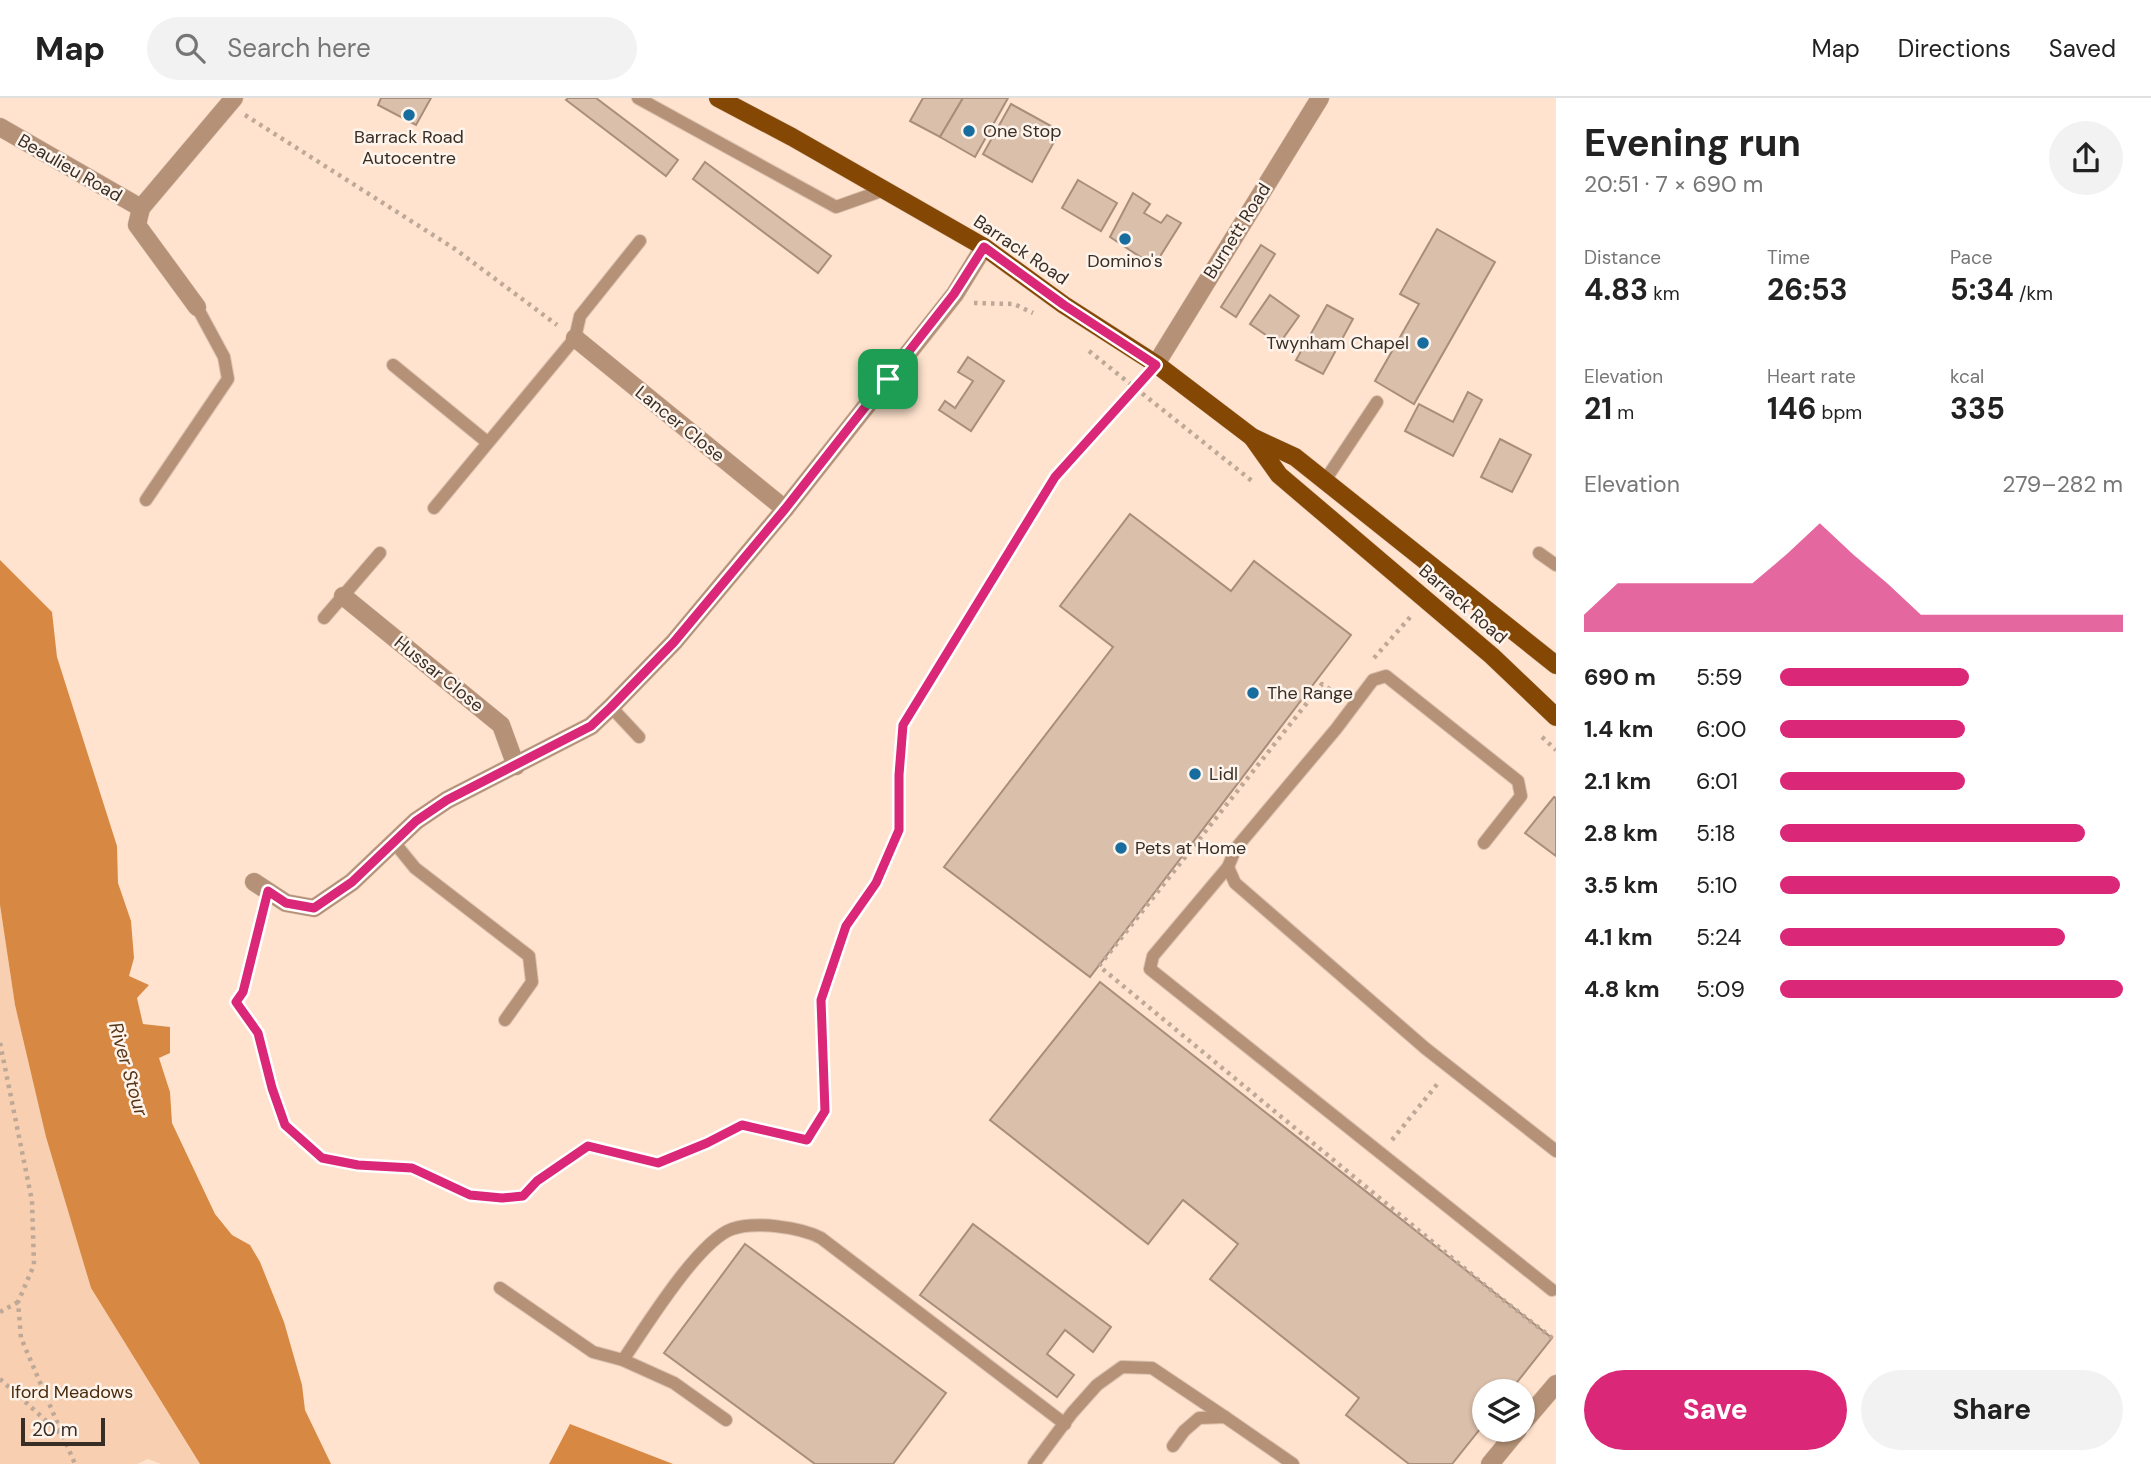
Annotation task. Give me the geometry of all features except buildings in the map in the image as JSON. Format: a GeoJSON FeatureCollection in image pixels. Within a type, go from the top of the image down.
{"type":"FeatureCollection","features":[{"type":"Feature","properties":{"kind":"main road","name":"Barrack Road"},"geometry":{"type":"LineString","coordinates":[[718,98],[792,136],[984,247],[1064,305],[1156,365],[1252,437],[1295,457],[1556,665]]}},
{"type":"Feature","properties":{"kind":"main road","name":"Barrack Road"},"geometry":{"type":"LineString","coordinates":[[1252,437],[1279,475],[1425,598],[1556,717]]}},
{"type":"Feature","properties":{"kind":"street","name":"Burnett Road"},"geometry":{"type":"LineString","coordinates":[[1156,365],[1320,98]]}},
{"type":"Feature","properties":{"kind":"street","name":"Beaulieu Road"},"geometry":{"type":"LineString","coordinates":[[197,307],[137,225],[141,208],[231,101]]}},
{"type":"Feature","properties":{"kind":"street","name":"Beaulieu Road"},"geometry":{"type":"LineString","coordinates":[[0,127],[141,208]]}},
{"type":"Feature","properties":{"kind":"street"},"geometry":{"type":"LineString","coordinates":[[261,887],[286,903],[314,908],[352,882],[416,821],[447,800],[591,726],[674,642],[785,509],[954,294],[984,247]]}},
{"type":"Feature","properties":{"kind":"street","name":"Lancer Close"},"geometry":{"type":"LineString","coordinates":[[575,338],[785,509]]}},
{"type":"Feature","properties":{"kind":"street","name":"Hussar Close"},"geometry":{"type":"LineString","coordinates":[[343,596],[501,724],[516,766]]}},
{"type":"Feature","properties":{"kind":"street"},"geometry":{"type":"LineString","coordinates":[[1535,1409],[1556,1384]]}},
{"type":"Feature","properties":{"kind":"street"},"geometry":{"type":"LineString","coordinates":[[1490,1464],[1508,1442]]}},
{"type":"Feature","properties":{"kind":"lane"},"geometry":{"type":"LineString","coordinates":[[638,98],[836,208],[884,190]]}},
{"type":"Feature","properties":{"kind":"lane"},"geometry":{"type":"LineString","coordinates":[[434,508],[575,338],[580,316],[640,241]]}},
{"type":"Feature","properties":{"kind":"lane"},"geometry":{"type":"LineString","coordinates":[[146,500],[229,379],[224,356],[197,307]]}},
{"type":"Feature","properties":{"kind":"lane"},"geometry":{"type":"LineString","coordinates":[[393,365],[487,442]]}},
{"type":"Feature","properties":{"kind":"lane"},"geometry":{"type":"LineString","coordinates":[[1324,482],[1377,402]]}},
{"type":"Feature","properties":{"kind":"lane"},"geometry":{"type":"LineString","coordinates":[[324,618],[380,554]]}},
{"type":"Feature","properties":{"kind":"lane"},"geometry":{"type":"LineString","coordinates":[[1539,554],[1556,565]]}},
{"type":"Feature","properties":{"kind":"lane"},"geometry":{"type":"LineString","coordinates":[[1484,844],[1521,796],[1518,781],[1386,676],[1373,680],[1336,729],[1236,848],[1228,867],[1153,956],[1150,968],[1552,1290]]}},
{"type":"Feature","properties":{"kind":"lane"},"geometry":{"type":"LineString","coordinates":[[611,707],[639,737]]}},
{"type":"Feature","properties":{"kind":"lane"},"geometry":{"type":"LineString","coordinates":[[393,841],[415,868],[529,956],[531,982],[505,1020]]}},
{"type":"Feature","properties":{"kind":"lane"},"geometry":{"type":"LineString","coordinates":[[1228,867],[1235,883],[1450,1069],[1556,1151]]}},
{"type":"Feature","properties":{"kind":"lane"},"geometry":{"type":"LineString","coordinates":[[622,1360],[699,1253],[731,1229],[770,1225],[807,1231],[821,1238],[1065,1424]]}},
{"type":"Feature","properties":{"kind":"lane"},"geometry":{"type":"LineString","coordinates":[[500,1288],[593,1352],[622,1360],[674,1383],[726,1420]]}},
{"type":"Feature","properties":{"kind":"lane"},"geometry":{"type":"LineString","coordinates":[[1034,1464],[1097,1385],[1122,1367],[1152,1368],[1293,1464]]}},
{"type":"Feature","properties":{"kind":"lane"},"geometry":{"type":"LineString","coordinates":[[1173,1446],[1184,1431],[1199,1418],[1225,1417]]}},
{"type":"Feature","properties":{"kind":"path"},"geometry":{"type":"LineString","coordinates":[[231,101],[456,249],[575,338]]}},
{"type":"Feature","properties":{"kind":"path"},"geometry":{"type":"LineString","coordinates":[[954,294],[962,300],[981,304],[1014,304],[1037,315]]}},
{"type":"Feature","properties":{"kind":"path"},"geometry":{"type":"LineString","coordinates":[[1081,345],[1137,387]]}},
{"type":"Feature","properties":{"kind":"path"},"geometry":{"type":"LineString","coordinates":[[261,887],[243,992],[236,1002],[258,1033],[285,1125],[322,1158],[358,1165],[412,1168],[470,1195],[502,1198],[523,1196],[537,1181],[588,1146],[658,1163],[742,1125],[807,1140],[825,1111],[821,1000],[846,926],[876,883],[899,830],[903,725],[1055,477],[1156,365]]}},
{"type":"Feature","properties":{"kind":"path"},"geometry":{"type":"LineString","coordinates":[[1367,666],[1425,598]]}},
{"type":"Feature","properties":{"kind":"path"},"geometry":{"type":"LineString","coordinates":[[1340,696],[1322,684],[1099,966],[1556,1341]]}},
{"type":"Feature","properties":{"kind":"path"},"geometry":{"type":"LineString","coordinates":[[0,1043],[32,1201],[34,1265],[18,1302],[22,1338],[75,1464]]}},
{"type":"Feature","properties":{"kind":"path"},"geometry":{"type":"LineString","coordinates":[[1381,1153],[1450,1069]]}},
{"type":"Feature","properties":{"kind":"path"},"geometry":{"type":"LineString","coordinates":[[0,1312],[18,1302]]}},
{"type":"Feature","properties":{"kind":"path"},"geometry":{"type":"LineString","coordinates":[[0,1379],[65,1438]]}},
{"type":"Feature","properties":{"kind":"green space","name":"Iford Meadows"},"geometry":{"type":"Polygon","coordinates":[[[0,905],[15,1005],[46,1137],[91,1288],[200,1464],[161,1464],[148,1459],[137,1464],[0,1464],[0,905]]]}},
{"type":"Feature","properties":{"kind":"water","name":"River Stour"},"geometry":{"type":"Polygon","coordinates":[[[0,560],[52,612],[57,657],[117,846],[118,883],[131,921],[134,958],[129,976],[149,985],[137,998],[143,1024],[170,1027],[170,1053],[159,1058],[170,1092],[172,1123],[215,1214],[232,1235],[250,1245],[260,1262],[284,1322],[302,1385],[305,1410],[331,1464],[200,1464],[91,1288],[46,1137],[15,1005],[0,905],[0,560]]]}},
{"type":"Feature","properties":{"kind":"water"},"geometry":{"type":"Polygon","coordinates":[[[570,1424],[673,1464],[549,1464],[570,1424]]]}},
{"type":"Feature","properties":{"kind":"place","name":"Barrack Road Autocentre"},"geometry":{"type":"Point","coordinates":[409,115]}},
{"type":"Feature","properties":{"kind":"place","name":"One Stop"},"geometry":{"type":"Point","coordinates":[969,131]}},
{"type":"Feature","properties":{"kind":"place","name":"Domino's"},"geometry":{"type":"Point","coordinates":[1125,239]}},
{"type":"Feature","properties":{"kind":"place","name":"Twynham Chapel"},"geometry":{"type":"Point","coordinates":[1423,343]}},
{"type":"Feature","properties":{"kind":"place","name":"The Range"},"geometry":{"type":"Point","coordinates":[1253,693]}},
{"type":"Feature","properties":{"kind":"place","name":"Lidl"},"geometry":{"type":"Point","coordinates":[1195,774]}},
{"type":"Feature","properties":{"kind":"place","name":"Pets at Home"},"geometry":{"type":"Point","coordinates":[1121,848]}},
{"type":"Feature","properties":{"kind":"route"},"geometry":{"type":"LineString","coordinates":[[984,247],[1064,305],[1156,365],[1055,477],[903,725],[899,830],[876,883],[846,926],[821,1000],[825,1111],[807,1140],[742,1125],[658,1163],[588,1146],[537,1181],[523,1196],[502,1198],[470,1195],[412,1168],[358,1165],[322,1158],[285,1125],[258,1033],[236,1002],[243,992],[268,891],[286,903],[314,908],[352,882],[416,821],[447,800],[591,726],[674,642],[785,509],[888,379],[954,294],[984,247]]}}]}
